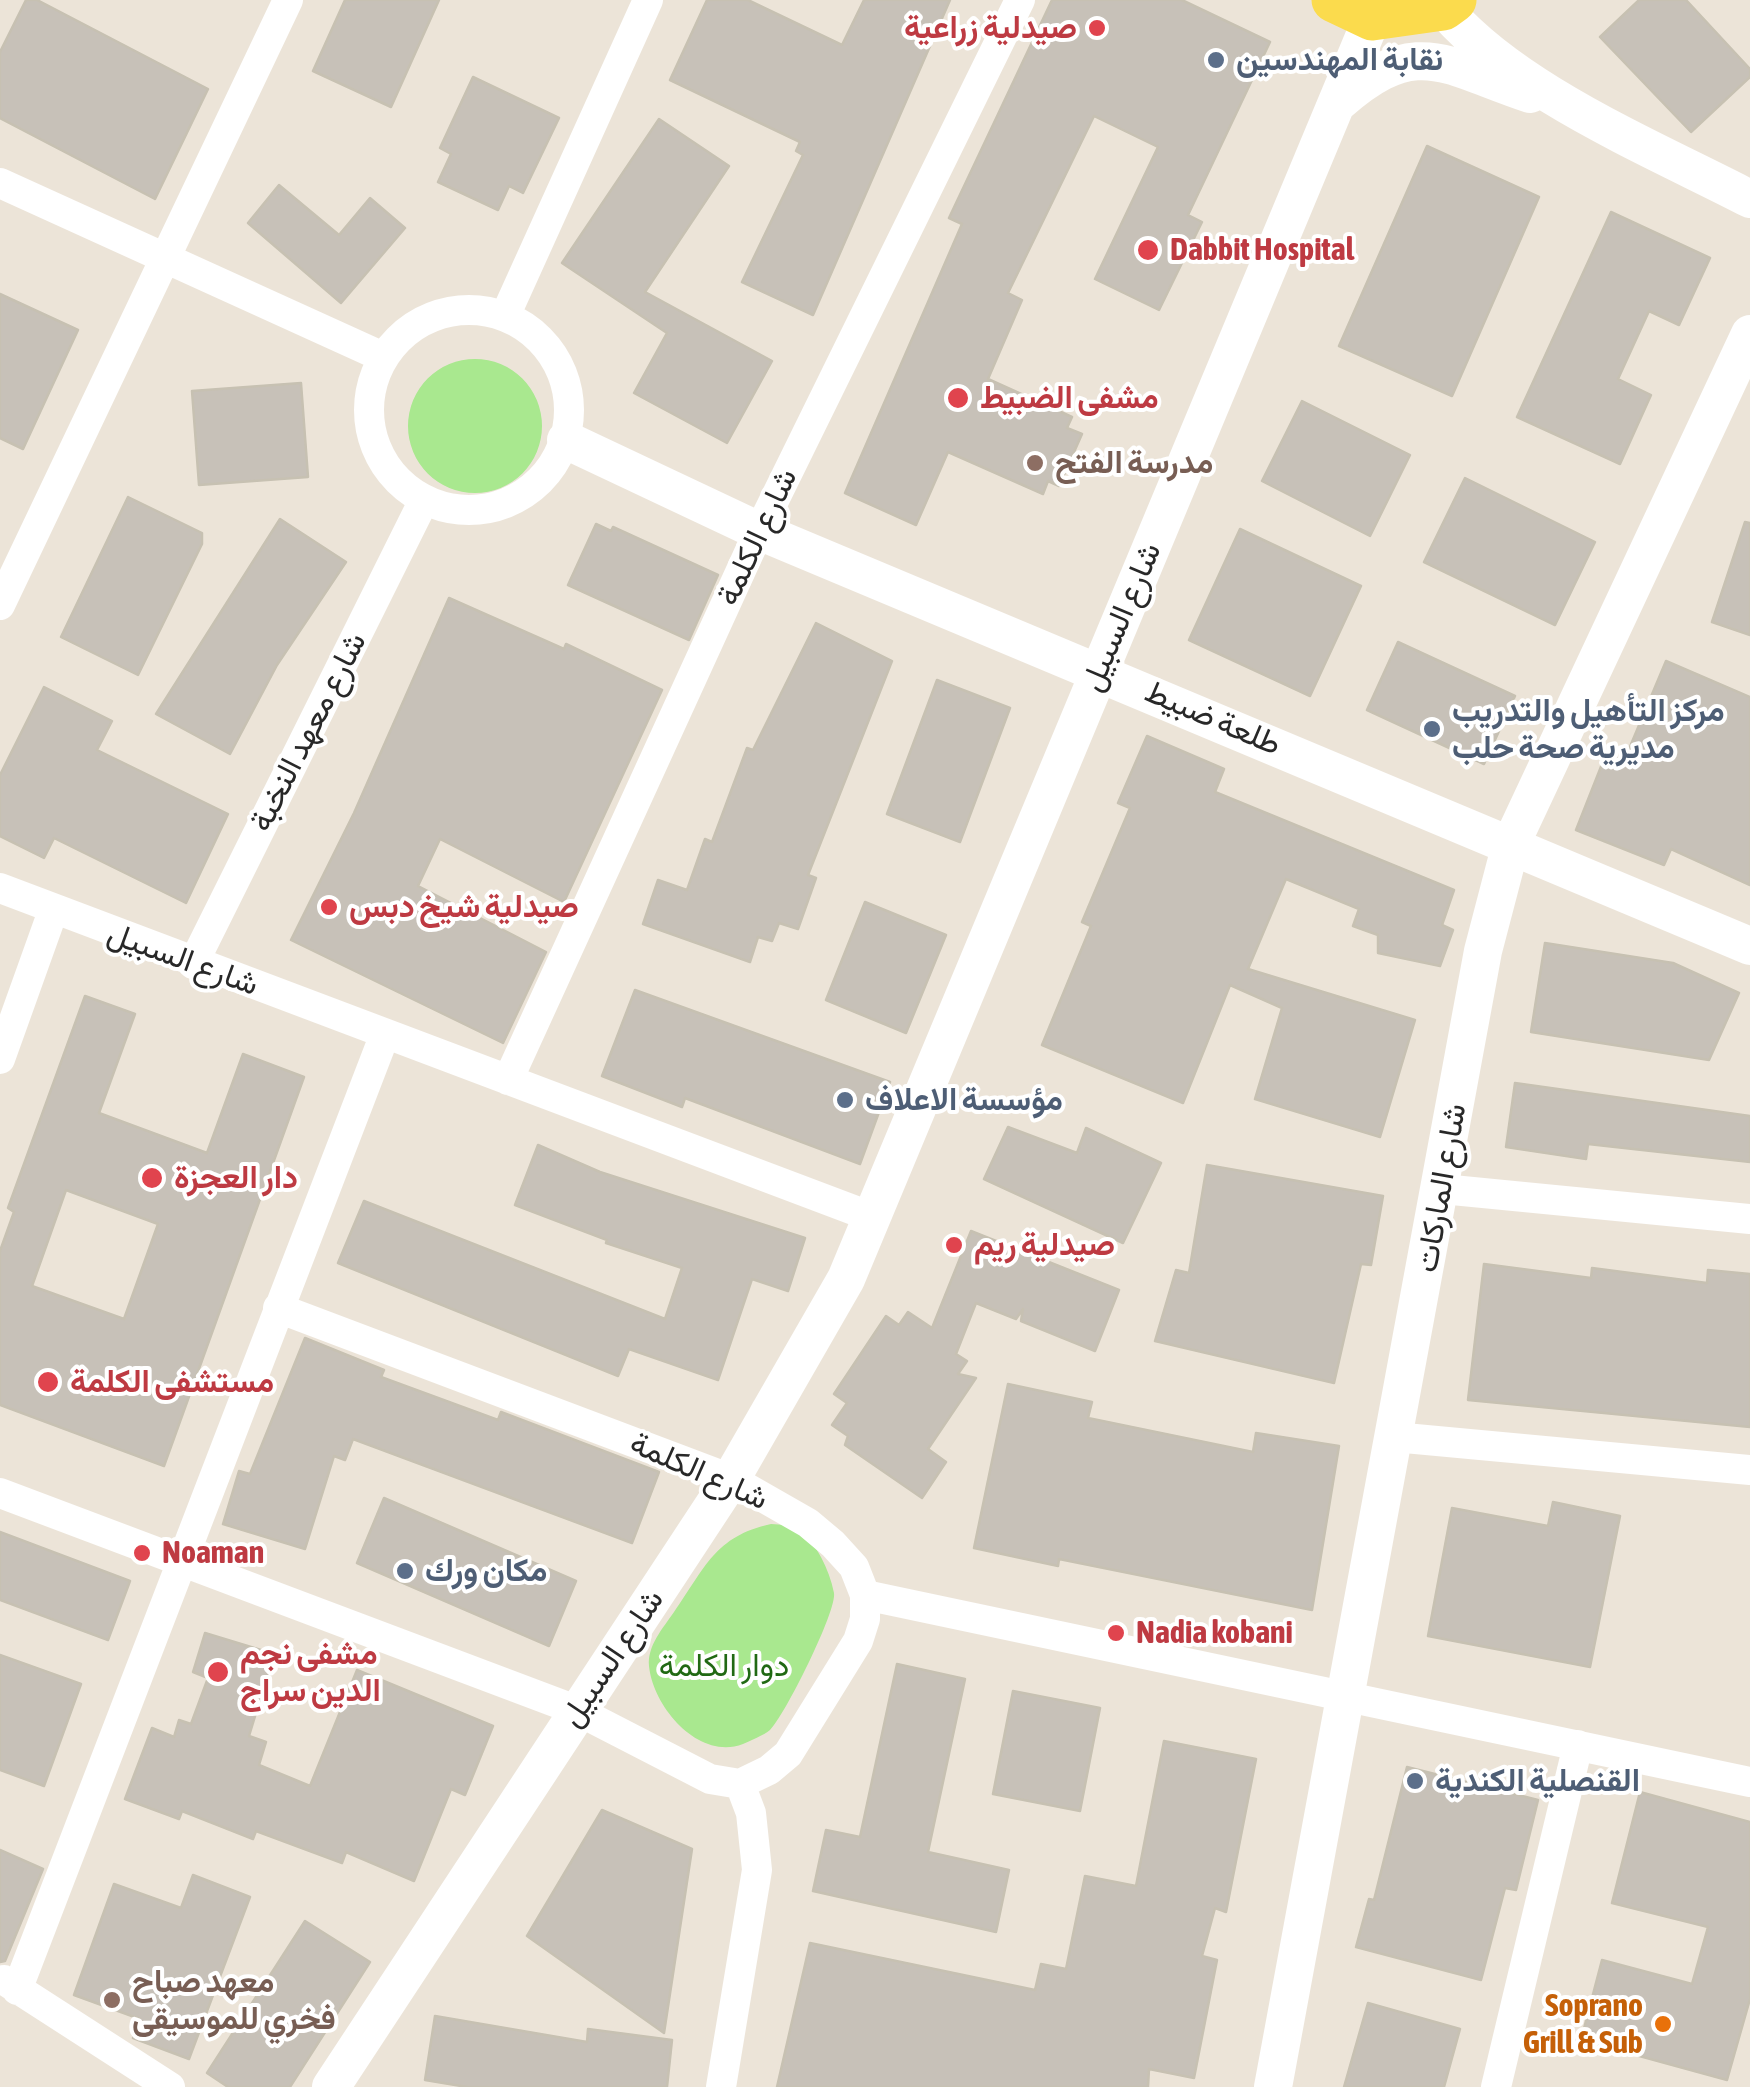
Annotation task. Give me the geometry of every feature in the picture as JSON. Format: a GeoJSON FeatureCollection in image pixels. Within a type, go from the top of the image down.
{"type":"FeatureCollection","features":[{"type":"Feature","properties":{"kind":"main road"},"geometry":{"type":"LineString","coordinates":[[1353,9],[1445,3]]}},
{"type":"Feature","properties":{"kind":"street"},"geometry":{"type":"LineString","coordinates":[[0,606],[288,0]]}},
{"type":"Feature","properties":{"kind":"street"},"geometry":{"type":"LineString","coordinates":[[505,316],[648,0]]}},
{"type":"Feature","properties":{"kind":"street","name":"شارع الكلمة"},"geometry":{"type":"LineString","coordinates":[[508,1080],[759,530],[1020,0]]}},
{"type":"Feature","properties":{"kind":"street"},"geometry":{"type":"LineString","coordinates":[[1445,3],[1501,60],[1576,109],[1750,199]]}},
{"type":"Feature","properties":{"kind":"street","name":"شارع السبيل"},"geometry":{"type":"LineString","coordinates":[[331,2087],[731,1479],[846,1279],[1336,104],[1353,9]]}},
{"type":"Feature","properties":{"kind":"street"},"geometry":{"type":"LineString","coordinates":[[1336,104],[1370,75],[1399,61],[1427,60],[1576,109]]}},
{"type":"Feature","properties":{"kind":"street"},"geometry":{"type":"LineString","coordinates":[[0,183],[383,357]]}},
{"type":"Feature","properties":{"kind":"street"},"geometry":{"type":"LineString","coordinates":[[478,310],[505,316],[531,330],[550,351],[564,377],[570,406],[566,440],[536,485],[511,502],[482,510],[452,509],[424,500],[398,480],[378,453],[369,421],[371,388],[383,357],[400,336],[423,320],[450,311],[478,310]]}},
{"type":"Feature","properties":{"kind":"street","name":"شارع الماركات"},"geometry":{"type":"LineString","coordinates":[[1272,2087],[1483,951],[1511,844],[1750,334]]}},
{"type":"Feature","properties":{"kind":"street","name":"طلعة ضبيط"},"geometry":{"type":"LineString","coordinates":[[566,440],[759,530],[1750,946]]}},
{"type":"Feature","properties":{"kind":"street","name":"شارع معهد النخبة"},"geometry":{"type":"LineString","coordinates":[[193,964],[424,500]]}},
{"type":"Feature","properties":{"kind":"street","name":"شارع السبيل"},"geometry":{"type":"LineString","coordinates":[[0,888],[872,1217]]}},
{"type":"Feature","properties":{"kind":"street"},"geometry":{"type":"LineString","coordinates":[[0,1058],[53,911]]}},
{"type":"Feature","properties":{"kind":"street"},"geometry":{"type":"LineString","coordinates":[[170,2087],[9,1984],[185,1560],[385,1034]]}},
{"type":"Feature","properties":{"kind":"street"},"geometry":{"type":"LineString","coordinates":[[1442,1188],[1750,1218]]}},
{"type":"Feature","properties":{"kind":"street","name":"شارع الكلمة"},"geometry":{"type":"LineString","coordinates":[[278,1308],[731,1479],[808,1523],[854,1567],[864,1595]]}},
{"type":"Feature","properties":{"kind":"street"},"geometry":{"type":"LineString","coordinates":[[1394,1437],[1750,1470]]}},
{"type":"Feature","properties":{"kind":"street"},"geometry":{"type":"LineString","coordinates":[[0,1493],[576,1710],[710,1779],[740,1784],[778,1762],[806,1729],[858,1642],[865,1618],[864,1595],[1750,1782]]}},
{"type":"Feature","properties":{"kind":"street"},"geometry":{"type":"LineString","coordinates":[[1496,2087],[1578,1745]]}},
{"type":"Feature","properties":{"kind":"street"},"geometry":{"type":"LineString","coordinates":[[721,2087],[757,1870],[751,1813],[740,1784]]}},
{"type":"Feature","properties":{"kind":"green space"},"geometry":{"type":"Polygon","coordinates":[[[475,359],[501,364],[522,379],[537,400],[542,426],[537,452],[522,473],[501,488],[475,493],[449,488],[428,473],[413,452],[408,426],[413,400],[428,379],[449,364],[475,359]]]}},
{"type":"Feature","properties":{"kind":"green space","name":"دوار الكلمة"},"geometry":{"type":"Polygon","coordinates":[[[771,1524],[800,1526],[825,1566],[832,1583],[833,1604],[808,1663],[770,1730],[743,1744],[710,1745],[681,1727],[659,1698],[649,1666],[651,1651],[713,1556],[737,1537],[771,1524]]]}},
{"type":"Feature","properties":{"kind":"building"},"geometry":{"type":"Polygon","coordinates":[[[26,0],[37,0],[208,89],[155,199],[0,118],[0,52],[26,0]]]}},
{"type":"Feature","properties":{"kind":"building"},"geometry":{"type":"Polygon","coordinates":[[[345,0],[439,0],[391,107],[313,71],[345,0]]]}},
{"type":"Feature","properties":{"kind":"building"},"geometry":{"type":"Polygon","coordinates":[[[707,0],[748,0],[842,45],[864,0],[950,0],[813,315],[742,282],[803,155],[796,151],[800,142],[670,80],[707,0]]]}},
{"type":"Feature","properties":{"kind":"building"},"geometry":{"type":"Polygon","coordinates":[[[1052,0],[1182,0],[1270,42],[1188,215],[1202,222],[1159,310],[1095,279],[1158,147],[1094,116],[1008,293],[1022,300],[988,379],[1072,417],[1067,428],[1082,434],[1059,486],[1048,481],[1043,494],[948,452],[916,525],[845,493],[962,224],[949,218],[1052,0]]]}},
{"type":"Feature","properties":{"kind":"building"},"geometry":{"type":"Polygon","coordinates":[[[1639,0],[1686,0],[1750,69],[1750,77],[1691,132],[1600,37],[1639,0]]]}},
{"type":"Feature","properties":{"kind":"building"},"geometry":{"type":"Polygon","coordinates":[[[473,77],[559,118],[523,193],[509,186],[498,210],[438,182],[451,154],[440,148],[473,77]]]}},
{"type":"Feature","properties":{"kind":"building"},"geometry":{"type":"Polygon","coordinates":[[[659,119],[729,166],[645,292],[772,361],[727,443],[634,393],[667,333],[562,263],[659,119]]]}},
{"type":"Feature","properties":{"kind":"building"},"geometry":{"type":"Polygon","coordinates":[[[1427,146],[1539,197],[1452,396],[1339,346],[1427,146]]]}},
{"type":"Feature","properties":{"kind":"building"},"geometry":{"type":"Polygon","coordinates":[[[279,185],[339,235],[370,198],[405,228],[341,303],[248,223],[279,185]]]}},
{"type":"Feature","properties":{"kind":"building"},"geometry":{"type":"Polygon","coordinates":[[[1611,212],[1710,258],[1679,325],[1649,311],[1618,379],[1651,395],[1620,464],[1517,417],[1611,212]]]}},
{"type":"Feature","properties":{"kind":"building"},"geometry":{"type":"Polygon","coordinates":[[[0,294],[78,330],[23,449],[0,438],[0,294]]]}},
{"type":"Feature","properties":{"kind":"building"},"geometry":{"type":"Polygon","coordinates":[[[301,383],[308,477],[199,485],[192,391],[301,383]]]}},
{"type":"Feature","properties":{"kind":"building"},"geometry":{"type":"Polygon","coordinates":[[[1302,401],[1410,455],[1370,536],[1262,481],[1302,401]]]}},
{"type":"Feature","properties":{"kind":"building"},"geometry":{"type":"Polygon","coordinates":[[[1465,478],[1595,542],[1555,625],[1424,562],[1465,478]]]}},
{"type":"Feature","properties":{"kind":"building"},"geometry":{"type":"Polygon","coordinates":[[[128,497],[202,533],[202,544],[138,675],[61,637],[128,497]]]}},
{"type":"Feature","properties":{"kind":"building"},"geometry":{"type":"Polygon","coordinates":[[[280,519],[346,562],[277,665],[230,754],[156,714],[280,519]]]}},
{"type":"Feature","properties":{"kind":"building"},"geometry":{"type":"Polygon","coordinates":[[[1745,522],[1750,523],[1750,635],[1712,622],[1745,522]]]}},
{"type":"Feature","properties":{"kind":"building"},"geometry":{"type":"Polygon","coordinates":[[[596,524],[611,531],[613,527],[718,575],[689,640],[568,585],[596,524]]]}},
{"type":"Feature","properties":{"kind":"building"},"geometry":{"type":"Polygon","coordinates":[[[1240,529],[1361,586],[1310,696],[1189,640],[1240,529]]]}},
{"type":"Feature","properties":{"kind":"building"},"geometry":{"type":"Polygon","coordinates":[[[449,598],[564,649],[566,644],[662,690],[564,902],[440,839],[418,886],[546,952],[503,1043],[291,940],[354,813],[449,598]]]}},
{"type":"Feature","properties":{"kind":"building"},"geometry":{"type":"Polygon","coordinates":[[[816,623],[892,661],[808,875],[816,878],[798,929],[779,923],[772,941],[758,937],[750,962],[643,924],[658,880],[687,890],[705,839],[712,842],[747,748],[753,750],[816,623]]]}},
{"type":"Feature","properties":{"kind":"building"},"geometry":{"type":"Polygon","coordinates":[[[1398,642],[1515,696],[1484,764],[1367,710],[1398,642]]]}},
{"type":"Feature","properties":{"kind":"building"},"geometry":{"type":"Polygon","coordinates":[[[1666,661],[1750,697],[1750,885],[1671,849],[1664,865],[1576,830],[1606,754],[1624,761],[1666,661]]]}},
{"type":"Feature","properties":{"kind":"building"},"geometry":{"type":"Polygon","coordinates":[[[937,680],[1010,708],[960,842],[887,814],[937,680]]]}},
{"type":"Feature","properties":{"kind":"building"},"geometry":{"type":"Polygon","coordinates":[[[44,687],[112,721],[97,750],[228,814],[186,903],[54,838],[44,858],[0,836],[0,775],[44,687]]]}},
{"type":"Feature","properties":{"kind":"building"},"geometry":{"type":"Polygon","coordinates":[[[1147,736],[1224,769],[1215,792],[1454,890],[1442,925],[1453,930],[1440,966],[1378,953],[1378,935],[1353,926],[1359,909],[1286,879],[1248,969],[1415,1020],[1380,1137],[1255,1099],[1282,1008],[1230,985],[1183,1103],[1042,1045],[1091,926],[1082,922],[1130,808],[1118,803],[1147,736]]]}},
{"type":"Feature","properties":{"kind":"building"},"geometry":{"type":"Polygon","coordinates":[[[865,902],[946,935],[906,1033],[826,1000],[865,902]]]}},
{"type":"Feature","properties":{"kind":"building"},"geometry":{"type":"Polygon","coordinates":[[[1545,943],[1673,963],[1739,993],[1709,1060],[1531,1032],[1545,943]]]}},
{"type":"Feature","properties":{"kind":"building"},"geometry":{"type":"Polygon","coordinates":[[[635,990],[890,1082],[860,1164],[685,1098],[682,1107],[602,1076],[635,990]]]}},
{"type":"Feature","properties":{"kind":"building"},"geometry":{"type":"Polygon","coordinates":[[[85,996],[135,1014],[99,1113],[207,1153],[243,1054],[304,1077],[164,1466],[0,1405],[0,1251],[14,1212],[8,1208],[85,996]],[[66,1190],[32,1286],[124,1319],[158,1224],[66,1190]]]}},
{"type":"Feature","properties":{"kind":"building"},"geometry":{"type":"Polygon","coordinates":[[[1515,1083],[1750,1116],[1750,1162],[1588,1144],[1586,1159],[1506,1147],[1515,1083]]]}},
{"type":"Feature","properties":{"kind":"building"},"geometry":{"type":"Polygon","coordinates":[[[1008,1127],[1077,1153],[1086,1128],[1161,1163],[1123,1243],[984,1179],[1008,1127]]]}},
{"type":"Feature","properties":{"kind":"building"},"geometry":{"type":"Polygon","coordinates":[[[538,1145],[600,1172],[805,1238],[788,1291],[752,1279],[718,1380],[629,1349],[618,1376],[338,1263],[364,1201],[665,1319],[682,1268],[606,1243],[607,1240],[515,1205],[538,1145]]]}},
{"type":"Feature","properties":{"kind":"building"},"geometry":{"type":"Polygon","coordinates":[[[1207,1165],[1383,1196],[1371,1265],[1361,1264],[1334,1383],[1155,1341],[1176,1270],[1189,1273],[1207,1165]]]}},
{"type":"Feature","properties":{"kind":"building"},"geometry":{"type":"Polygon","coordinates":[[[971,1231],[1119,1290],[1095,1351],[1021,1321],[1023,1309],[1016,1319],[976,1303],[956,1354],[967,1361],[958,1374],[976,1378],[928,1449],[946,1462],[922,1498],[845,1445],[848,1436],[832,1425],[847,1403],[834,1394],[886,1316],[899,1325],[908,1312],[932,1328],[971,1231]]]}},
{"type":"Feature","properties":{"kind":"building"},"geometry":{"type":"Polygon","coordinates":[[[1484,1264],[1591,1278],[1592,1268],[1707,1283],[1708,1270],[1750,1274],[1750,1427],[1468,1400],[1484,1264]]]}},
{"type":"Feature","properties":{"kind":"building"},"geometry":{"type":"Polygon","coordinates":[[[305,1338],[384,1370],[381,1377],[498,1420],[501,1412],[659,1472],[632,1543],[353,1439],[345,1460],[334,1456],[305,1549],[223,1524],[239,1471],[250,1474],[305,1338]]]}},
{"type":"Feature","properties":{"kind":"building"},"geometry":{"type":"Polygon","coordinates":[[[1008,1384],[1092,1402],[1088,1418],[1253,1452],[1256,1433],[1339,1446],[1312,1610],[1059,1559],[1058,1566],[974,1548],[1008,1384]]]}},
{"type":"Feature","properties":{"kind":"building"},"geometry":{"type":"Polygon","coordinates":[[[384,1498],[576,1581],[549,1646],[357,1563],[384,1498]]]}},
{"type":"Feature","properties":{"kind":"building"},"geometry":{"type":"Polygon","coordinates":[[[1553,1502],[1620,1516],[1590,1667],[1428,1636],[1452,1508],[1548,1526],[1553,1502]]]}},
{"type":"Feature","properties":{"kind":"building"},"geometry":{"type":"Polygon","coordinates":[[[0,1532],[130,1581],[108,1640],[0,1600],[0,1532]]]}},
{"type":"Feature","properties":{"kind":"building"},"geometry":{"type":"Polygon","coordinates":[[[205,1633],[274,1654],[249,1736],[266,1742],[259,1765],[310,1786],[357,1670],[493,1726],[465,1795],[451,1789],[414,1881],[346,1852],[342,1863],[256,1831],[253,1839],[182,1811],[179,1819],[125,1799],[152,1728],[174,1737],[179,1720],[191,1724],[208,1678],[193,1672],[205,1633]]]}},
{"type":"Feature","properties":{"kind":"building"},"geometry":{"type":"Polygon","coordinates":[[[0,1655],[81,1684],[44,1786],[0,1770],[0,1655]]]}},
{"type":"Feature","properties":{"kind":"building"},"geometry":{"type":"Polygon","coordinates":[[[897,1664],[965,1679],[928,1852],[1009,1870],[996,1932],[813,1891],[826,1830],[860,1837],[897,1664]]]}},
{"type":"Feature","properties":{"kind":"building"},"geometry":{"type":"Polygon","coordinates":[[[1013,1691],[1100,1708],[1080,1811],[993,1794],[1013,1691]]]}},
{"type":"Feature","properties":{"kind":"building"},"geometry":{"type":"Polygon","coordinates":[[[1164,1741],[1256,1759],[1226,1912],[1215,1908],[1202,1956],[1217,1960],[1194,2078],[1149,2069],[1148,2087],[777,2087],[810,1943],[1035,1990],[1041,1964],[1066,1969],[1085,1876],[1136,1886],[1164,1741]]]}},
{"type":"Feature","properties":{"kind":"building"},"geometry":{"type":"Polygon","coordinates":[[[1407,1767],[1538,1800],[1516,1890],[1505,1888],[1481,1980],[1356,1947],[1369,1899],[1374,1900],[1407,1767]]]}},
{"type":"Feature","properties":{"kind":"building"},"geometry":{"type":"Polygon","coordinates":[[[1640,1792],[1750,1822],[1750,1999],[1727,2080],[1581,2040],[1602,1960],[1692,1984],[1708,1927],[1612,1903],[1640,1792]]]}},
{"type":"Feature","properties":{"kind":"building"},"geometry":{"type":"Polygon","coordinates":[[[602,1810],[692,1849],[664,2033],[527,1936],[602,1810]]]}},
{"type":"Feature","properties":{"kind":"building"},"geometry":{"type":"Polygon","coordinates":[[[0,1850],[43,1869],[5,1961],[0,1962],[0,1850]]]}},
{"type":"Feature","properties":{"kind":"building"},"geometry":{"type":"Polygon","coordinates":[[[193,1875],[250,1897],[189,2059],[133,2038],[140,2019],[74,1995],[114,1884],[181,1908],[193,1875]]]}},
{"type":"Feature","properties":{"kind":"building"},"geometry":{"type":"Polygon","coordinates":[[[305,1921],[370,1962],[290,2087],[228,2087],[207,2073],[305,1921]]]}},
{"type":"Feature","properties":{"kind":"building"},"geometry":{"type":"Polygon","coordinates":[[[1368,2003],[1460,2029],[1444,2087],[1344,2087],[1368,2003]]]}},
{"type":"Feature","properties":{"kind":"building"},"geometry":{"type":"Polygon","coordinates":[[[435,2016],[587,2042],[588,2029],[672,2040],[667,2087],[467,2087],[425,2080],[435,2016]]]}},
{"type":"Feature","properties":{"kind":"place","name":"صيدلية زراعية"},"geometry":{"type":"Point","coordinates":[1097,28]}},
{"type":"Feature","properties":{"kind":"place","name":"نقابة المهندسين"},"geometry":{"type":"Point","coordinates":[1216,60]}},
{"type":"Feature","properties":{"kind":"place","name":"Dabbit Hospital"},"geometry":{"type":"Point","coordinates":[1148,250]}},
{"type":"Feature","properties":{"kind":"place","name":"مشفى الضبيط"},"geometry":{"type":"Point","coordinates":[958,398]}},
{"type":"Feature","properties":{"kind":"place","name":"مدرسة الفتح"},"geometry":{"type":"Point","coordinates":[1035,463]}},
{"type":"Feature","properties":{"kind":"place","name":"مركز التأهيل والتدريب مديرية صحة حلب"},"geometry":{"type":"Point","coordinates":[1432,729]}},
{"type":"Feature","properties":{"kind":"place","name":"صيدلية شيخ دبس"},"geometry":{"type":"Point","coordinates":[329,907]}},
{"type":"Feature","properties":{"kind":"place","name":"مؤسسة الاعلاف"},"geometry":{"type":"Point","coordinates":[845,1100]}},
{"type":"Feature","properties":{"kind":"place","name":"دار العجزة"},"geometry":{"type":"Point","coordinates":[152,1178]}},
{"type":"Feature","properties":{"kind":"place","name":"صيدلية ريم"},"geometry":{"type":"Point","coordinates":[954,1245]}},
{"type":"Feature","properties":{"kind":"place","name":"مستشفى الكلمة"},"geometry":{"type":"Point","coordinates":[48,1382]}},
{"type":"Feature","properties":{"kind":"place","name":"Noaman"},"geometry":{"type":"Point","coordinates":[142,1553]}},
{"type":"Feature","properties":{"kind":"place","name":"مكان ورك"},"geometry":{"type":"Point","coordinates":[405,1571]}},
{"type":"Feature","properties":{"kind":"place","name":"Nadia kobani"},"geometry":{"type":"Point","coordinates":[1116,1633]}},
{"type":"Feature","properties":{"kind":"place","name":"مشفى نجم الدين سراج"},"geometry":{"type":"Point","coordinates":[218,1672]}},
{"type":"Feature","properties":{"kind":"place","name":"القنصلية الكندية"},"geometry":{"type":"Point","coordinates":[1415,1781]}},
{"type":"Feature","properties":{"kind":"place","name":"معهد صباح فخري للموسيقى"},"geometry":{"type":"Point","coordinates":[112,2000]}},
{"type":"Feature","properties":{"kind":"place","name":"Soprano Grill & Sub"},"geometry":{"type":"Point","coordinates":[1663,2024]}}]}
